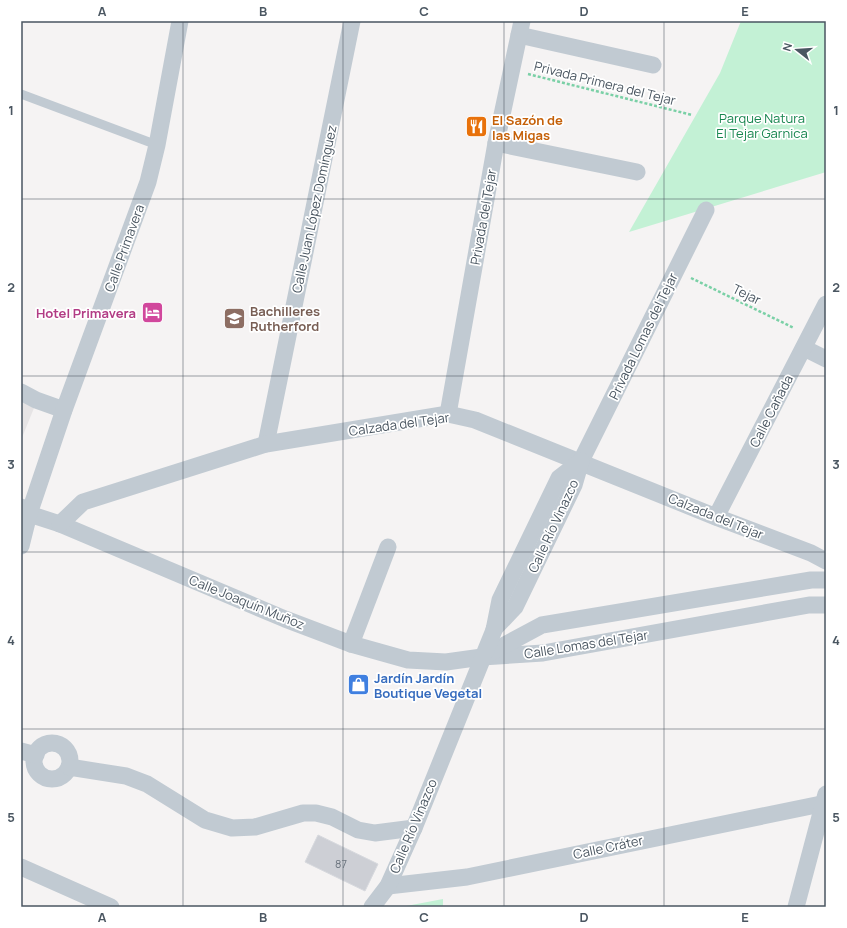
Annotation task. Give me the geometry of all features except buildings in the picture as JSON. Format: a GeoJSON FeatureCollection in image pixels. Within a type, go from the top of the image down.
{"type":"FeatureCollection","features":[{"type":"Feature","properties":{"kind":"street","name":"Calle Primavera"},"geometry":{"type":"LineString","coordinates":[[21,546],[23,515],[64,410],[148,182],[157,145],[180,21]]}},
{"type":"Feature","properties":{"kind":"street","name":"Calle Juan López Domínguez"},"geometry":{"type":"LineString","coordinates":[[266,444],[352,21]]}},
{"type":"Feature","properties":{"kind":"street"},"geometry":{"type":"LineString","coordinates":[[520,28],[653,65]]}},
{"type":"Feature","properties":{"kind":"street","name":"Privada del Tejar"},"geometry":{"type":"LineString","coordinates":[[448,414],[496,143],[520,28]]}},
{"type":"Feature","properties":{"kind":"street"},"geometry":{"type":"LineString","coordinates":[[496,143],[637,172]]}},
{"type":"Feature","properties":{"kind":"street","name":"Privada Lomas del Tejar"},"geometry":{"type":"LineString","coordinates":[[581,461],[706,210]]}},
{"type":"Feature","properties":{"kind":"street","name":"Calle Cañada"},"geometry":{"type":"LineString","coordinates":[[716,517],[826,304]]}},
{"type":"Feature","properties":{"kind":"street"},"geometry":{"type":"LineString","coordinates":[[807,342],[826,359]]}},
{"type":"Feature","properties":{"kind":"street"},"geometry":{"type":"LineString","coordinates":[[21,392],[36,400],[64,410]]}},
{"type":"Feature","properties":{"kind":"street","name":"Calzada del Tejar"},"geometry":{"type":"LineString","coordinates":[[60,524],[83,502],[266,444],[448,414],[475,420],[581,461],[716,517],[811,553],[826,561]]}},
{"type":"Feature","properties":{"kind":"street","name":"Calle Río Vinazco"},"geometry":{"type":"LineString","coordinates":[[372,907],[388,886],[414,828],[494,630],[515,608],[574,485],[581,461]]}},
{"type":"Feature","properties":{"kind":"street","name":"Calle Joaquín Muñoz"},"geometry":{"type":"LineString","coordinates":[[23,515],[60,524],[277,616],[351,644],[408,660],[446,662],[482,657]]}},
{"type":"Feature","properties":{"kind":"street"},"geometry":{"type":"LineString","coordinates":[[351,644],[388,547]]}},
{"type":"Feature","properties":{"kind":"street","name":"Calle Lomas del Tejar"},"geometry":{"type":"LineString","coordinates":[[482,657],[542,625],[810,580],[826,580]]}},
{"type":"Feature","properties":{"kind":"street","name":"Calle Lomas del Tejar"},"geometry":{"type":"LineString","coordinates":[[482,657],[543,653],[809,605],[826,605]]}},
{"type":"Feature","properties":{"kind":"street"},"geometry":{"type":"LineString","coordinates":[[49,744],[58,744],[66,750],[70,758],[69,767],[64,775],[56,779],[46,778],[39,773],[28,753],[49,744]]}},
{"type":"Feature","properties":{"kind":"street"},"geometry":{"type":"LineString","coordinates":[[69,767],[126,776],[147,784],[205,820],[232,828],[255,827],[302,813],[316,813],[332,817],[358,830],[375,834],[414,828]]}},
{"type":"Feature","properties":{"kind":"street"},"geometry":{"type":"LineString","coordinates":[[796,907],[826,799]]}},
{"type":"Feature","properties":{"kind":"street","name":"Calle Cráter"},"geometry":{"type":"LineString","coordinates":[[388,886],[467,877],[826,799]]}},
{"type":"Feature","properties":{"kind":"street"},"geometry":{"type":"LineString","coordinates":[[21,867],[111,907]]}},
{"type":"Feature","properties":{"kind":"lane"},"geometry":{"type":"LineString","coordinates":[[21,94],[157,145]]}},
{"type":"Feature","properties":{"kind":"path","name":"Privada Primera del Tejar"},"geometry":{"type":"LineString","coordinates":[[512,70],[692,115]]}},
{"type":"Feature","properties":{"kind":"path","name":"Tejar"},"geometry":{"type":"LineString","coordinates":[[676,270],[807,342]]}},
{"type":"Feature","properties":{"kind":"shaded area"},"geometry":{"type":"Polygon","coordinates":[[[21,401],[34,408],[21,440],[21,401]]]}},
{"type":"Feature","properties":{"kind":"green space","name":"Parque Natura El Tejar Garnica"},"geometry":{"type":"Polygon","coordinates":[[[741,21],[826,21],[826,172],[629,232],[720,73],[741,21]]]}},
{"type":"Feature","properties":{"kind":"green space"},"geometry":{"type":"Polygon","coordinates":[[[443,899],[443,907],[401,907],[443,899]]]}},
{"type":"Feature","properties":{"kind":"place","name":"El Sazón de las Migas"},"geometry":{"type":"Point","coordinates":[476,127]}},
{"type":"Feature","properties":{"kind":"place","name":"Hotel Primavera"},"geometry":{"type":"Point","coordinates":[152,313]}},
{"type":"Feature","properties":{"kind":"place","name":"Bachilleres Rutherford"},"geometry":{"type":"Point","coordinates":[234,318]}},
{"type":"Feature","properties":{"kind":"place","name":"Jardín Jardín Boutique Vegetal"},"geometry":{"type":"Point","coordinates":[359,685]}}]}
